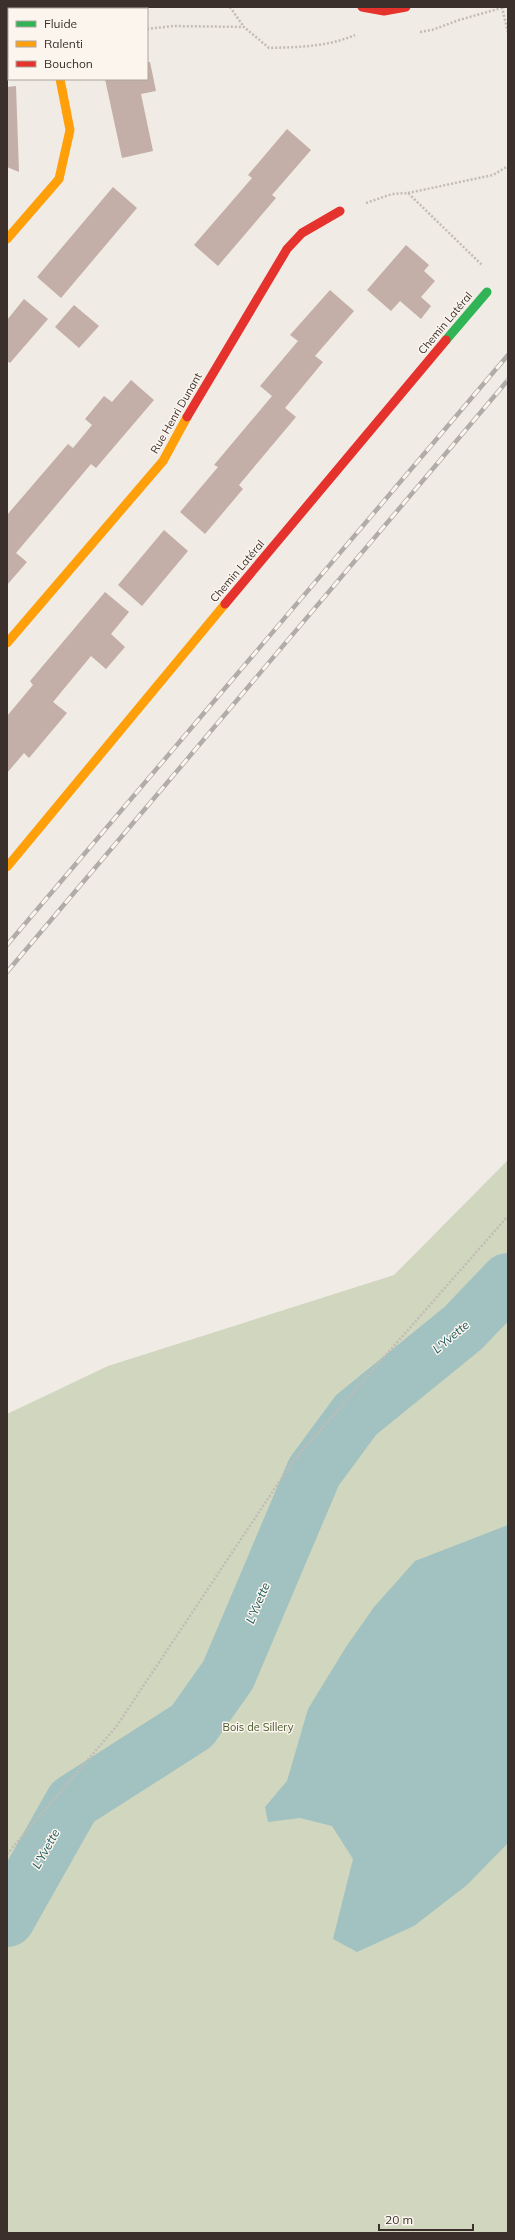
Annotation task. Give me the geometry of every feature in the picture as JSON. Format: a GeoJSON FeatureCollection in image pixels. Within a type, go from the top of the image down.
{"type":"FeatureCollection","features":[{"type":"Feature","properties":{"kind":"street"},"geometry":{"type":"LineString","coordinates":[[366,9],[399,10],[406,7]]}},
{"type":"Feature","properties":{"kind":"street"},"geometry":{"type":"LineString","coordinates":[[7,239],[59,179],[70,130],[60,80]]}},
{"type":"Feature","properties":{"kind":"street","name":"Rue Henri Dunant"},"geometry":{"type":"LineString","coordinates":[[7,643],[163,461],[194,405],[287,249],[302,233],[340,211]]}},
{"type":"Feature","properties":{"kind":"street","name":"Chemin Latéral"},"geometry":{"type":"LineString","coordinates":[[7,867],[364,437],[487,292]]}},
{"type":"Feature","properties":{"kind":"path"},"geometry":{"type":"LineString","coordinates":[[230,7],[244,27],[269,48],[310,46],[341,41],[364,31],[366,9]]}},
{"type":"Feature","properties":{"kind":"path"},"geometry":{"type":"LineString","coordinates":[[416,32],[432,30],[503,7],[508,33]]}},
{"type":"Feature","properties":{"kind":"path"},"geometry":{"type":"LineString","coordinates":[[148,29],[173,26],[244,27]]}},
{"type":"Feature","properties":{"kind":"path"},"geometry":{"type":"LineString","coordinates":[[340,211],[392,194],[408,193],[493,175],[508,166]]}},
{"type":"Feature","properties":{"kind":"path"},"geometry":{"type":"LineString","coordinates":[[408,193],[487,270]]}},
{"type":"Feature","properties":{"kind":"path"},"geometry":{"type":"LineString","coordinates":[[7,1854],[116,1727],[293,1461],[508,1216]]}},
{"type":"Feature","properties":{"kind":"green space"},"geometry":{"type":"Polygon","coordinates":[[[7,7],[17,7],[8,8],[7,73],[7,7]]]}},
{"type":"Feature","properties":{"kind":"green space","name":"Bois de Sillery"},"geometry":{"type":"Polygon","coordinates":[[[508,1160],[508,2233],[7,2233],[7,1414],[108,1366],[394,1275],[508,1160]]]}},
{"type":"Feature","properties":{"kind":"water"},"geometry":{"type":"Polygon","coordinates":[[[508,1525],[508,1843],[467,1885],[414,1926],[357,1952],[333,1939],[353,1859],[332,1826],[300,1818],[268,1822],[265,1807],[287,1781],[308,1709],[346,1647],[374,1607],[415,1561],[508,1525]]]}},
{"type":"Feature","properties":{"kind":"building"},"geometry":{"type":"Polygon","coordinates":[[[148,62],[150,62],[156,91],[141,94],[153,151],[122,158],[105,80],[148,80],[148,62]]]}},
{"type":"Feature","properties":{"kind":"building"},"geometry":{"type":"Polygon","coordinates":[[[16,86],[19,172],[7,167],[7,87],[16,86]]]}},
{"type":"Feature","properties":{"kind":"building"},"geometry":{"type":"Polygon","coordinates":[[[287,129],[311,150],[272,195],[276,198],[218,266],[194,245],[252,178],[248,175],[287,129]]]}},
{"type":"Feature","properties":{"kind":"building"},"geometry":{"type":"Polygon","coordinates":[[[113,187],[137,208],[61,298],[37,277],[113,187]]]}},
{"type":"Feature","properties":{"kind":"building"},"geometry":{"type":"Polygon","coordinates":[[[406,245],[429,265],[424,271],[435,281],[421,297],[431,306],[421,319],[400,301],[391,311],[367,290],[406,245]]]}},
{"type":"Feature","properties":{"kind":"building"},"geometry":{"type":"Polygon","coordinates":[[[330,290],[354,311],[315,356],[323,362],[285,408],[296,417],[239,485],[243,489],[205,534],[180,512],[218,467],[214,465],[272,396],[260,386],[298,341],[290,335],[330,290]]]}},
{"type":"Feature","properties":{"kind":"building"},"geometry":{"type":"Polygon","coordinates":[[[24,299],[48,319],[10,363],[7,361],[7,320],[24,299]]]}},
{"type":"Feature","properties":{"kind":"building"},"geometry":{"type":"Polygon","coordinates":[[[74,305],[99,326],[79,348],[55,327],[74,305]]]}},
{"type":"Feature","properties":{"kind":"building"},"geometry":{"type":"Polygon","coordinates":[[[131,380],[154,400],[96,468],[91,464],[16,553],[27,562],[7,585],[7,515],[68,444],[73,448],[92,425],[85,419],[104,396],[112,402],[131,380]]]}},
{"type":"Feature","properties":{"kind":"building"},"geometry":{"type":"Polygon","coordinates":[[[164,530],[188,551],[142,606],[118,585],[164,530]]]}},
{"type":"Feature","properties":{"kind":"building"},"geometry":{"type":"Polygon","coordinates":[[[105,592],[129,612],[111,634],[125,647],[106,669],[91,656],[53,702],[67,713],[29,758],[24,753],[7,773],[7,716],[33,685],[30,681],[105,592]]]}},
{"type":"Feature","properties":{"kind":"waterway","name":"L'Yvette"},"geometry":{"type":"LineString","coordinates":[[7,1919],[73,1802],[192,1726],[228,1675],[314,1472],[356,1415],[463,1328],[508,1281]]}},
{"type":"Feature","properties":{"kind":"railway"},"geometry":{"type":"LineString","coordinates":[[7,945],[508,355]]}},
{"type":"Feature","properties":{"kind":"railway"},"geometry":{"type":"LineString","coordinates":[[7,972],[508,380]]}},
{"type":"Feature","properties":{"kind":"traffic: fast"},"geometry":{"type":"LineString","coordinates":[[446,340],[487,292]]}},
{"type":"Feature","properties":{"kind":"traffic: slow"},"geometry":{"type":"LineString","coordinates":[[7,239],[59,179],[70,130],[60,80]]}},
{"type":"Feature","properties":{"kind":"traffic: slow"},"geometry":{"type":"LineString","coordinates":[[7,643],[163,461],[187,417]]}},
{"type":"Feature","properties":{"kind":"traffic: slow"},"geometry":{"type":"LineString","coordinates":[[7,867],[225,604]]}},
{"type":"Feature","properties":{"kind":"traffic: jam"},"geometry":{"type":"LineString","coordinates":[[362,7],[384,11],[406,7]]}},
{"type":"Feature","properties":{"kind":"traffic: jam"},"geometry":{"type":"LineString","coordinates":[[187,417],[287,249],[302,233],[340,211]]}},
{"type":"Feature","properties":{"kind":"traffic: jam"},"geometry":{"type":"LineString","coordinates":[[225,604],[446,340]]}}]}
